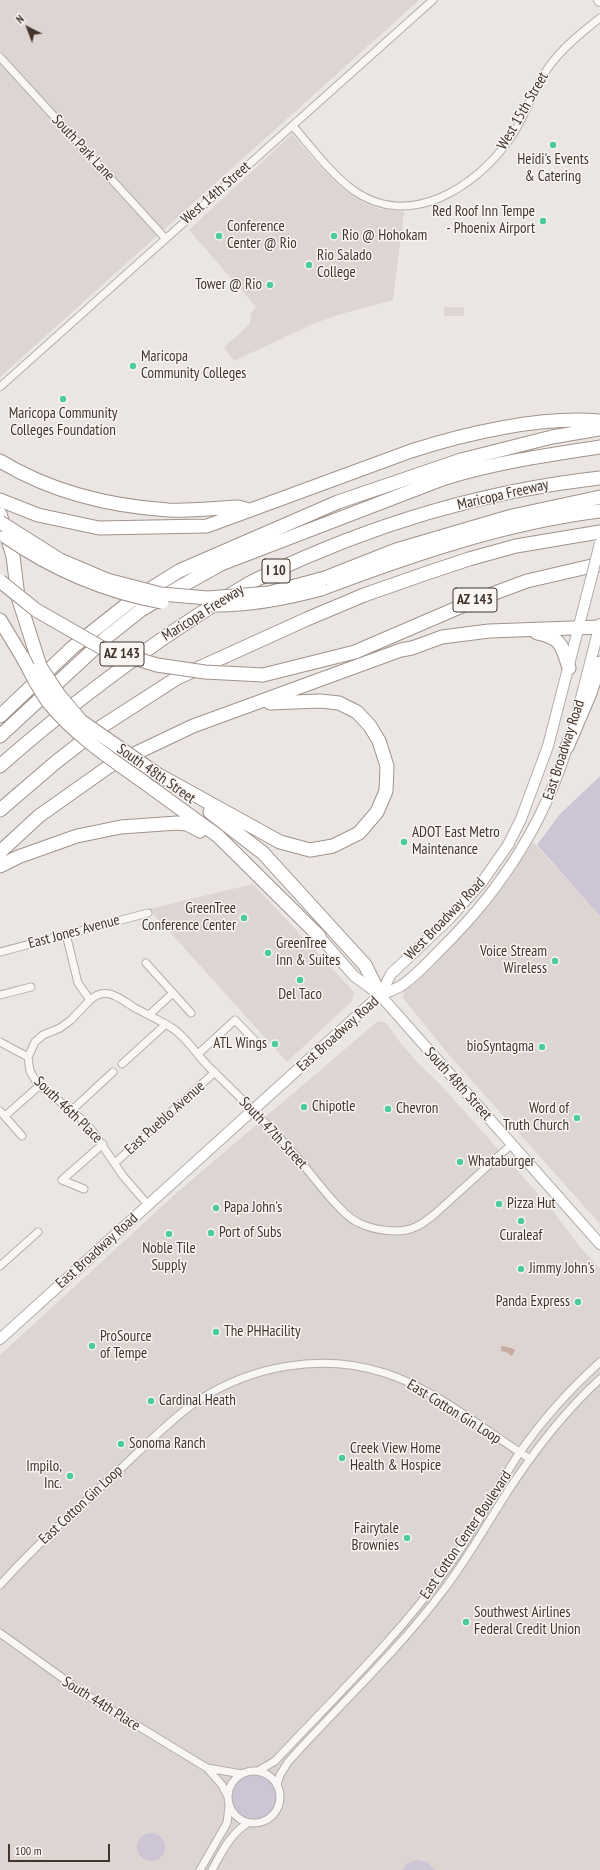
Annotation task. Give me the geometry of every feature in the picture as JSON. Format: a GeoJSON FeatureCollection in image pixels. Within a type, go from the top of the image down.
{"type":"FeatureCollection","features":[{"type":"Feature","properties":{"kind":"highway"},"geometry":{"type":"LineString","coordinates":[[0,500],[38,515],[99,528],[207,526],[411,450],[445,440],[532,424],[588,420],[600,421]]}},
{"type":"Feature","properties":{"kind":"highway"},"geometry":{"type":"LineString","coordinates":[[0,716],[73,646],[131,601],[179,571],[338,502],[454,462],[552,437],[600,429]]}},
{"type":"Feature","properties":{"kind":"highway"},"geometry":{"type":"LineString","coordinates":[[0,736],[107,637],[142,610],[221,564],[445,478],[472,470],[534,456],[600,447]]}},
{"type":"Feature","properties":{"kind":"highway"},"geometry":{"type":"LineString","coordinates":[[0,461],[26,476],[74,495],[117,505],[169,510],[238,507],[250,510]]}},
{"type":"Feature","properties":{"kind":"highway","name":"Maricopa Freeway"},"geometry":{"type":"LineString","coordinates":[[0,766],[80,698],[174,630],[260,577],[357,536],[407,519],[478,500],[561,482],[600,478]]}},
{"type":"Feature","properties":{"kind":"highway"},"geometry":{"type":"LineString","coordinates":[[0,522],[60,560],[107,580],[161,594],[208,598],[269,593],[323,584],[396,550],[497,520],[600,497]]}},
{"type":"Feature","properties":{"kind":"highway"},"geometry":{"type":"LineString","coordinates":[[0,533],[25,550],[69,574],[112,590],[168,603],[237,606],[281,600],[323,584],[454,543],[516,526],[600,511]]}},
{"type":"Feature","properties":{"kind":"highway","name":"South 48th Street"},"geometry":{"type":"LineString","coordinates":[[0,514],[13,556],[18,597],[40,666],[59,694],[81,721],[157,774],[263,853],[365,965],[380,995]]}},
{"type":"Feature","properties":{"kind":"highway"},"geometry":{"type":"LineString","coordinates":[[0,810],[56,762],[101,727],[176,678],[364,595],[426,573],[516,546],[600,532]]}},
{"type":"Feature","properties":{"kind":"highway","name":"AZ 143"},"geometry":{"type":"LineString","coordinates":[[0,581],[36,610],[104,648],[157,665],[205,672],[263,674],[355,652],[476,600],[527,580],[600,564]]}},
{"type":"Feature","properties":{"kind":"highway","name":"South 48th Street"},"geometry":{"type":"LineString","coordinates":[[0,620],[48,702],[71,727],[100,751],[218,836],[319,936]]}},
{"type":"Feature","properties":{"kind":"highway"},"geometry":{"type":"LineString","coordinates":[[0,852],[39,816],[111,765],[193,726],[442,636],[489,631],[600,626]]}},
{"type":"Feature","properties":{"kind":"highway"},"geometry":{"type":"LineString","coordinates":[[520,630],[552,636],[558,640],[562,646],[569,668]]}},
{"type":"Feature","properties":{"kind":"highway"},"geometry":{"type":"LineString","coordinates":[[567,747],[587,700],[600,663]]}},
{"type":"Feature","properties":{"kind":"highway"},"geometry":{"type":"LineString","coordinates":[[157,774],[274,838],[295,846],[310,850],[334,846],[359,833],[377,812],[386,791],[387,766],[379,741],[370,726],[357,712],[338,703],[320,701],[255,703]]}},
{"type":"Feature","properties":{"kind":"highway"},"geometry":{"type":"LineString","coordinates":[[0,866],[18,857],[77,836],[121,827],[177,822],[187,824],[210,837],[218,836]]}},
{"type":"Feature","properties":{"kind":"main road","name":"West Broadway Road"},"geometry":{"type":"LineString","coordinates":[[380,995],[391,974],[466,901],[482,882],[508,844],[521,819],[536,782],[548,746],[600,543]]}},
{"type":"Feature","properties":{"kind":"main road","name":"East Broadway Road"},"geometry":{"type":"LineString","coordinates":[[1,1337],[380,995],[400,986],[460,931],[486,902],[509,871],[537,824],[549,799],[567,747],[600,626]]}},
{"type":"Feature","properties":{"kind":"main road","name":"South 48th Street"},"geometry":{"type":"LineString","coordinates":[[319,936],[354,976],[380,995],[600,1244]]}},
{"type":"Feature","properties":{"kind":"street","name":"West 14th Street"},"geometry":{"type":"LineString","coordinates":[[0,386],[433,0]]}},
{"type":"Feature","properties":{"kind":"street","name":"West 15th Street"},"geometry":{"type":"LineString","coordinates":[[293,126],[342,181],[365,198],[393,205],[406,206],[434,201],[459,188],[479,173],[496,157],[508,141],[549,67],[574,39],[600,18]]}},
{"type":"Feature","properties":{"kind":"street","name":"South Park Lane"},"geometry":{"type":"LineString","coordinates":[[0,58],[166,238]]}},
{"type":"Feature","properties":{"kind":"street","name":"East Jones Avenue"},"geometry":{"type":"LineString","coordinates":[[0,952],[148,913]]}},
{"type":"Feature","properties":{"kind":"street"},"geometry":{"type":"LineString","coordinates":[[28,1057],[37,1040],[71,1020],[90,1000],[78,983],[66,934]]}},
{"type":"Feature","properties":{"kind":"street"},"geometry":{"type":"LineString","coordinates":[[146,963],[191,1013]]}},
{"type":"Feature","properties":{"kind":"street"},"geometry":{"type":"LineString","coordinates":[[0,995],[31,987]]}},
{"type":"Feature","properties":{"kind":"street"},"geometry":{"type":"LineString","coordinates":[[149,1015],[173,993]]}},
{"type":"Feature","properties":{"kind":"street","name":"South 47th Street"},"geometry":{"type":"LineString","coordinates":[[90,1000],[98,994],[113,994],[166,1024],[183,1037],[291,1151],[348,1216],[365,1225],[385,1229],[407,1230],[426,1222],[512,1144]]}},
{"type":"Feature","properties":{"kind":"street"},"geometry":{"type":"LineString","coordinates":[[198,1054],[235,1020],[258,1044]]}},
{"type":"Feature","properties":{"kind":"street"},"geometry":{"type":"LineString","coordinates":[[122,1064],[166,1024]]}},
{"type":"Feature","properties":{"kind":"street","name":"South 46th Place"},"geometry":{"type":"LineString","coordinates":[[0,1042],[28,1057],[31,1075],[40,1085],[89,1127],[103,1144],[128,1183],[148,1205]]}},
{"type":"Feature","properties":{"kind":"street"},"geometry":{"type":"LineString","coordinates":[[71,1111],[113,1072]]}},
{"type":"Feature","properties":{"kind":"street","name":"East Pueblo Avenue"},"geometry":{"type":"LineString","coordinates":[[115,1163],[215,1072]]}},
{"type":"Feature","properties":{"kind":"street"},"geometry":{"type":"LineString","coordinates":[[22,1136],[2,1114],[40,1085]]}},
{"type":"Feature","properties":{"kind":"street","name":"East Pueblo Avenue"},"geometry":{"type":"LineString","coordinates":[[84,1189],[62,1180],[103,1144]]}},
{"type":"Feature","properties":{"kind":"street"},"geometry":{"type":"LineString","coordinates":[[0,1266],[38,1232]]}},
{"type":"Feature","properties":{"kind":"street","name":"East Cotton Center Boulevard"},"geometry":{"type":"LineString","coordinates":[[242,1774],[258,1771],[274,1761],[401,1628],[448,1567],[473,1530],[520,1453],[554,1409],[600,1362]]}},
{"type":"Feature","properties":{"kind":"street","name":"East Cotton Gin Loop"},"geometry":{"type":"LineString","coordinates":[[0,1585],[73,1511],[183,1412],[205,1396],[228,1384],[257,1372],[281,1367],[322,1363],[362,1367],[386,1374],[407,1381],[431,1395],[530,1459]]}},
{"type":"Feature","properties":{"kind":"street","name":"East Cotton Center Boulevard"},"geometry":{"type":"LineString","coordinates":[[212,1870],[231,1838],[248,1823],[262,1822],[275,1813],[280,1798],[277,1786],[278,1779],[284,1767],[396,1649],[420,1620],[461,1566],[530,1459],[559,1421],[600,1379]]}},
{"type":"Feature","properties":{"kind":"street","name":"South 44th Place"},"geometry":{"type":"LineString","coordinates":[[0,1633],[82,1692],[207,1768],[221,1784],[227,1795]]}},
{"type":"Feature","properties":{"kind":"street"},"geometry":{"type":"LineString","coordinates":[[311,1737],[318,1723],[342,1699],[345,1694],[345,1687]]}},
{"type":"Feature","properties":{"kind":"street","name":"South 44th Place"},"geometry":{"type":"LineString","coordinates":[[207,1768],[242,1774]]}},
{"type":"Feature","properties":{"kind":"street"},"geometry":{"type":"LineString","coordinates":[[258,1771],[270,1776],[277,1786]]}},
{"type":"Feature","properties":{"kind":"street"},"geometry":{"type":"LineString","coordinates":[[200,1870],[228,1823],[229,1806],[227,1795],[231,1784],[242,1774]]}},
{"type":"Feature","properties":{"kind":"street"},"geometry":{"type":"LineString","coordinates":[[229,1806],[237,1818],[248,1823]]}},
{"type":"Feature","properties":{"kind":"shaded area"},"geometry":{"type":"Polygon","coordinates":[[[0,0],[419,0],[0,377],[0,0]]]}},
{"type":"Feature","properties":{"kind":"shaded area","name":"Rio Salado College"},"geometry":{"type":"Polygon","coordinates":[[[292,134],[324,171],[344,190],[364,203],[380,209],[404,212],[393,300],[341,314],[315,323],[234,361],[224,347],[250,324],[251,313],[256,307],[189,230],[292,134]]]}},
{"type":"Feature","properties":{"kind":"shaded area"},"geometry":{"type":"Polygon","coordinates":[[[444,307],[464,307],[464,316],[444,316],[444,307]]]}},
{"type":"Feature","properties":{"kind":"shaded area"},"geometry":{"type":"Polygon","coordinates":[[[600,776],[600,916],[537,845],[559,815],[600,776]]]}},
{"type":"Feature","properties":{"kind":"shaded area"},"geometry":{"type":"Polygon","coordinates":[[[533,842],[600,916],[600,1224],[449,1055],[403,998],[404,990],[456,942],[489,906],[511,877],[533,842]]]}},
{"type":"Feature","properties":{"kind":"shaded area"},"geometry":{"type":"Polygon","coordinates":[[[253,884],[354,992],[352,1001],[287,1062],[149,909],[253,884]]]}},
{"type":"Feature","properties":{"kind":"shaded area"},"geometry":{"type":"Polygon","coordinates":[[[378,1021],[386,1023],[402,1045],[438,1082],[549,1206],[580,1247],[600,1269],[600,1870],[0,1870],[0,1355],[181,1189],[378,1021]]]}},
{"type":"Feature","properties":{"kind":"shaded area"},"geometry":{"type":"Polygon","coordinates":[[[503,1346],[515,1350],[512,1356],[501,1351],[501,1347],[503,1346]]]}},
{"type":"Feature","properties":{"kind":"shaded area"},"geometry":{"type":"Polygon","coordinates":[[[254,1775],[266,1779],[272,1785],[276,1797],[272,1809],[266,1815],[254,1819],[242,1815],[236,1809],[232,1797],[236,1785],[242,1779],[254,1775]]]}},
{"type":"Feature","properties":{"kind":"shaded area"},"geometry":{"type":"Polygon","coordinates":[[[151,1833],[161,1837],[165,1847],[161,1857],[151,1861],[141,1857],[137,1847],[141,1837],[151,1833]]]}},
{"type":"Feature","properties":{"kind":"shaded area"},"geometry":{"type":"Polygon","coordinates":[[[417,1860],[427,1862],[435,1870],[402,1870],[408,1863],[417,1860]]]}},
{"type":"Feature","properties":{"kind":"place","name":"Heidi's Events & Catering"},"geometry":{"type":"Point","coordinates":[553,145]}},
{"type":"Feature","properties":{"kind":"place","name":"Red Roof Inn Tempe - Phoenix Airport"},"geometry":{"type":"Point","coordinates":[543,221]}},
{"type":"Feature","properties":{"kind":"place","name":"Conference Center @ Rio"},"geometry":{"type":"Point","coordinates":[219,236]}},
{"type":"Feature","properties":{"kind":"place","name":"Rio @ Hohokam"},"geometry":{"type":"Point","coordinates":[334,236]}},
{"type":"Feature","properties":{"kind":"place","name":"Rio Salado College"},"geometry":{"type":"Point","coordinates":[309,265]}},
{"type":"Feature","properties":{"kind":"place","name":"Tower @ Rio"},"geometry":{"type":"Point","coordinates":[270,285]}},
{"type":"Feature","properties":{"kind":"place","name":"Maricopa Community Colleges"},"geometry":{"type":"Point","coordinates":[133,366]}},
{"type":"Feature","properties":{"kind":"place","name":"Maricopa Community Colleges Foundation"},"geometry":{"type":"Point","coordinates":[63,399]}},
{"type":"Feature","properties":{"kind":"place","name":"ADOT East Metro Maintenance"},"geometry":{"type":"Point","coordinates":[404,842]}},
{"type":"Feature","properties":{"kind":"place","name":"GreenTree Conference Center"},"geometry":{"type":"Point","coordinates":[244,918]}},
{"type":"Feature","properties":{"kind":"place","name":"GreenTree Inn & Suites"},"geometry":{"type":"Point","coordinates":[268,953]}},
{"type":"Feature","properties":{"kind":"place","name":"Voice Stream Wireless"},"geometry":{"type":"Point","coordinates":[555,961]}},
{"type":"Feature","properties":{"kind":"place","name":"Del Taco"},"geometry":{"type":"Point","coordinates":[300,980]}},
{"type":"Feature","properties":{"kind":"place","name":"ATL Wings"},"geometry":{"type":"Point","coordinates":[275,1044]}},
{"type":"Feature","properties":{"kind":"place","name":"bioSyntagma"},"geometry":{"type":"Point","coordinates":[542,1047]}},
{"type":"Feature","properties":{"kind":"place","name":"Chipotle"},"geometry":{"type":"Point","coordinates":[304,1107]}},
{"type":"Feature","properties":{"kind":"place","name":"Chevron"},"geometry":{"type":"Point","coordinates":[388,1109]}},
{"type":"Feature","properties":{"kind":"place","name":"Word of Truth Church"},"geometry":{"type":"Point","coordinates":[577,1118]}},
{"type":"Feature","properties":{"kind":"place","name":"Whataburger"},"geometry":{"type":"Point","coordinates":[460,1162]}},
{"type":"Feature","properties":{"kind":"place","name":"Pizza Hut"},"geometry":{"type":"Point","coordinates":[499,1204]}},
{"type":"Feature","properties":{"kind":"place","name":"Papa John's"},"geometry":{"type":"Point","coordinates":[216,1208]}},
{"type":"Feature","properties":{"kind":"place","name":"Curaleaf"},"geometry":{"type":"Point","coordinates":[521,1221]}},
{"type":"Feature","properties":{"kind":"place","name":"Port of Subs"},"geometry":{"type":"Point","coordinates":[211,1233]}},
{"type":"Feature","properties":{"kind":"place","name":"Noble Tile Supply"},"geometry":{"type":"Point","coordinates":[169,1234]}},
{"type":"Feature","properties":{"kind":"place","name":"Jimmy John's"},"geometry":{"type":"Point","coordinates":[521,1269]}},
{"type":"Feature","properties":{"kind":"place","name":"Panda Express"},"geometry":{"type":"Point","coordinates":[578,1302]}},
{"type":"Feature","properties":{"kind":"place","name":"The PHHacility"},"geometry":{"type":"Point","coordinates":[216,1332]}},
{"type":"Feature","properties":{"kind":"place","name":"ProSource of Tempe"},"geometry":{"type":"Point","coordinates":[92,1346]}},
{"type":"Feature","properties":{"kind":"place","name":"Cardinal Heath"},"geometry":{"type":"Point","coordinates":[151,1401]}},
{"type":"Feature","properties":{"kind":"place","name":"Sonoma Ranch"},"geometry":{"type":"Point","coordinates":[121,1444]}},
{"type":"Feature","properties":{"kind":"place","name":"Creek View Home Health & Hospice"},"geometry":{"type":"Point","coordinates":[342,1458]}},
{"type":"Feature","properties":{"kind":"place","name":"Impilo, Inc."},"geometry":{"type":"Point","coordinates":[70,1476]}},
{"type":"Feature","properties":{"kind":"place","name":"Fairytale Brownies"},"geometry":{"type":"Point","coordinates":[407,1538]}},
{"type":"Feature","properties":{"kind":"place","name":"Southwest Airlines Federal Credit Union"},"geometry":{"type":"Point","coordinates":[466,1622]}}]}
